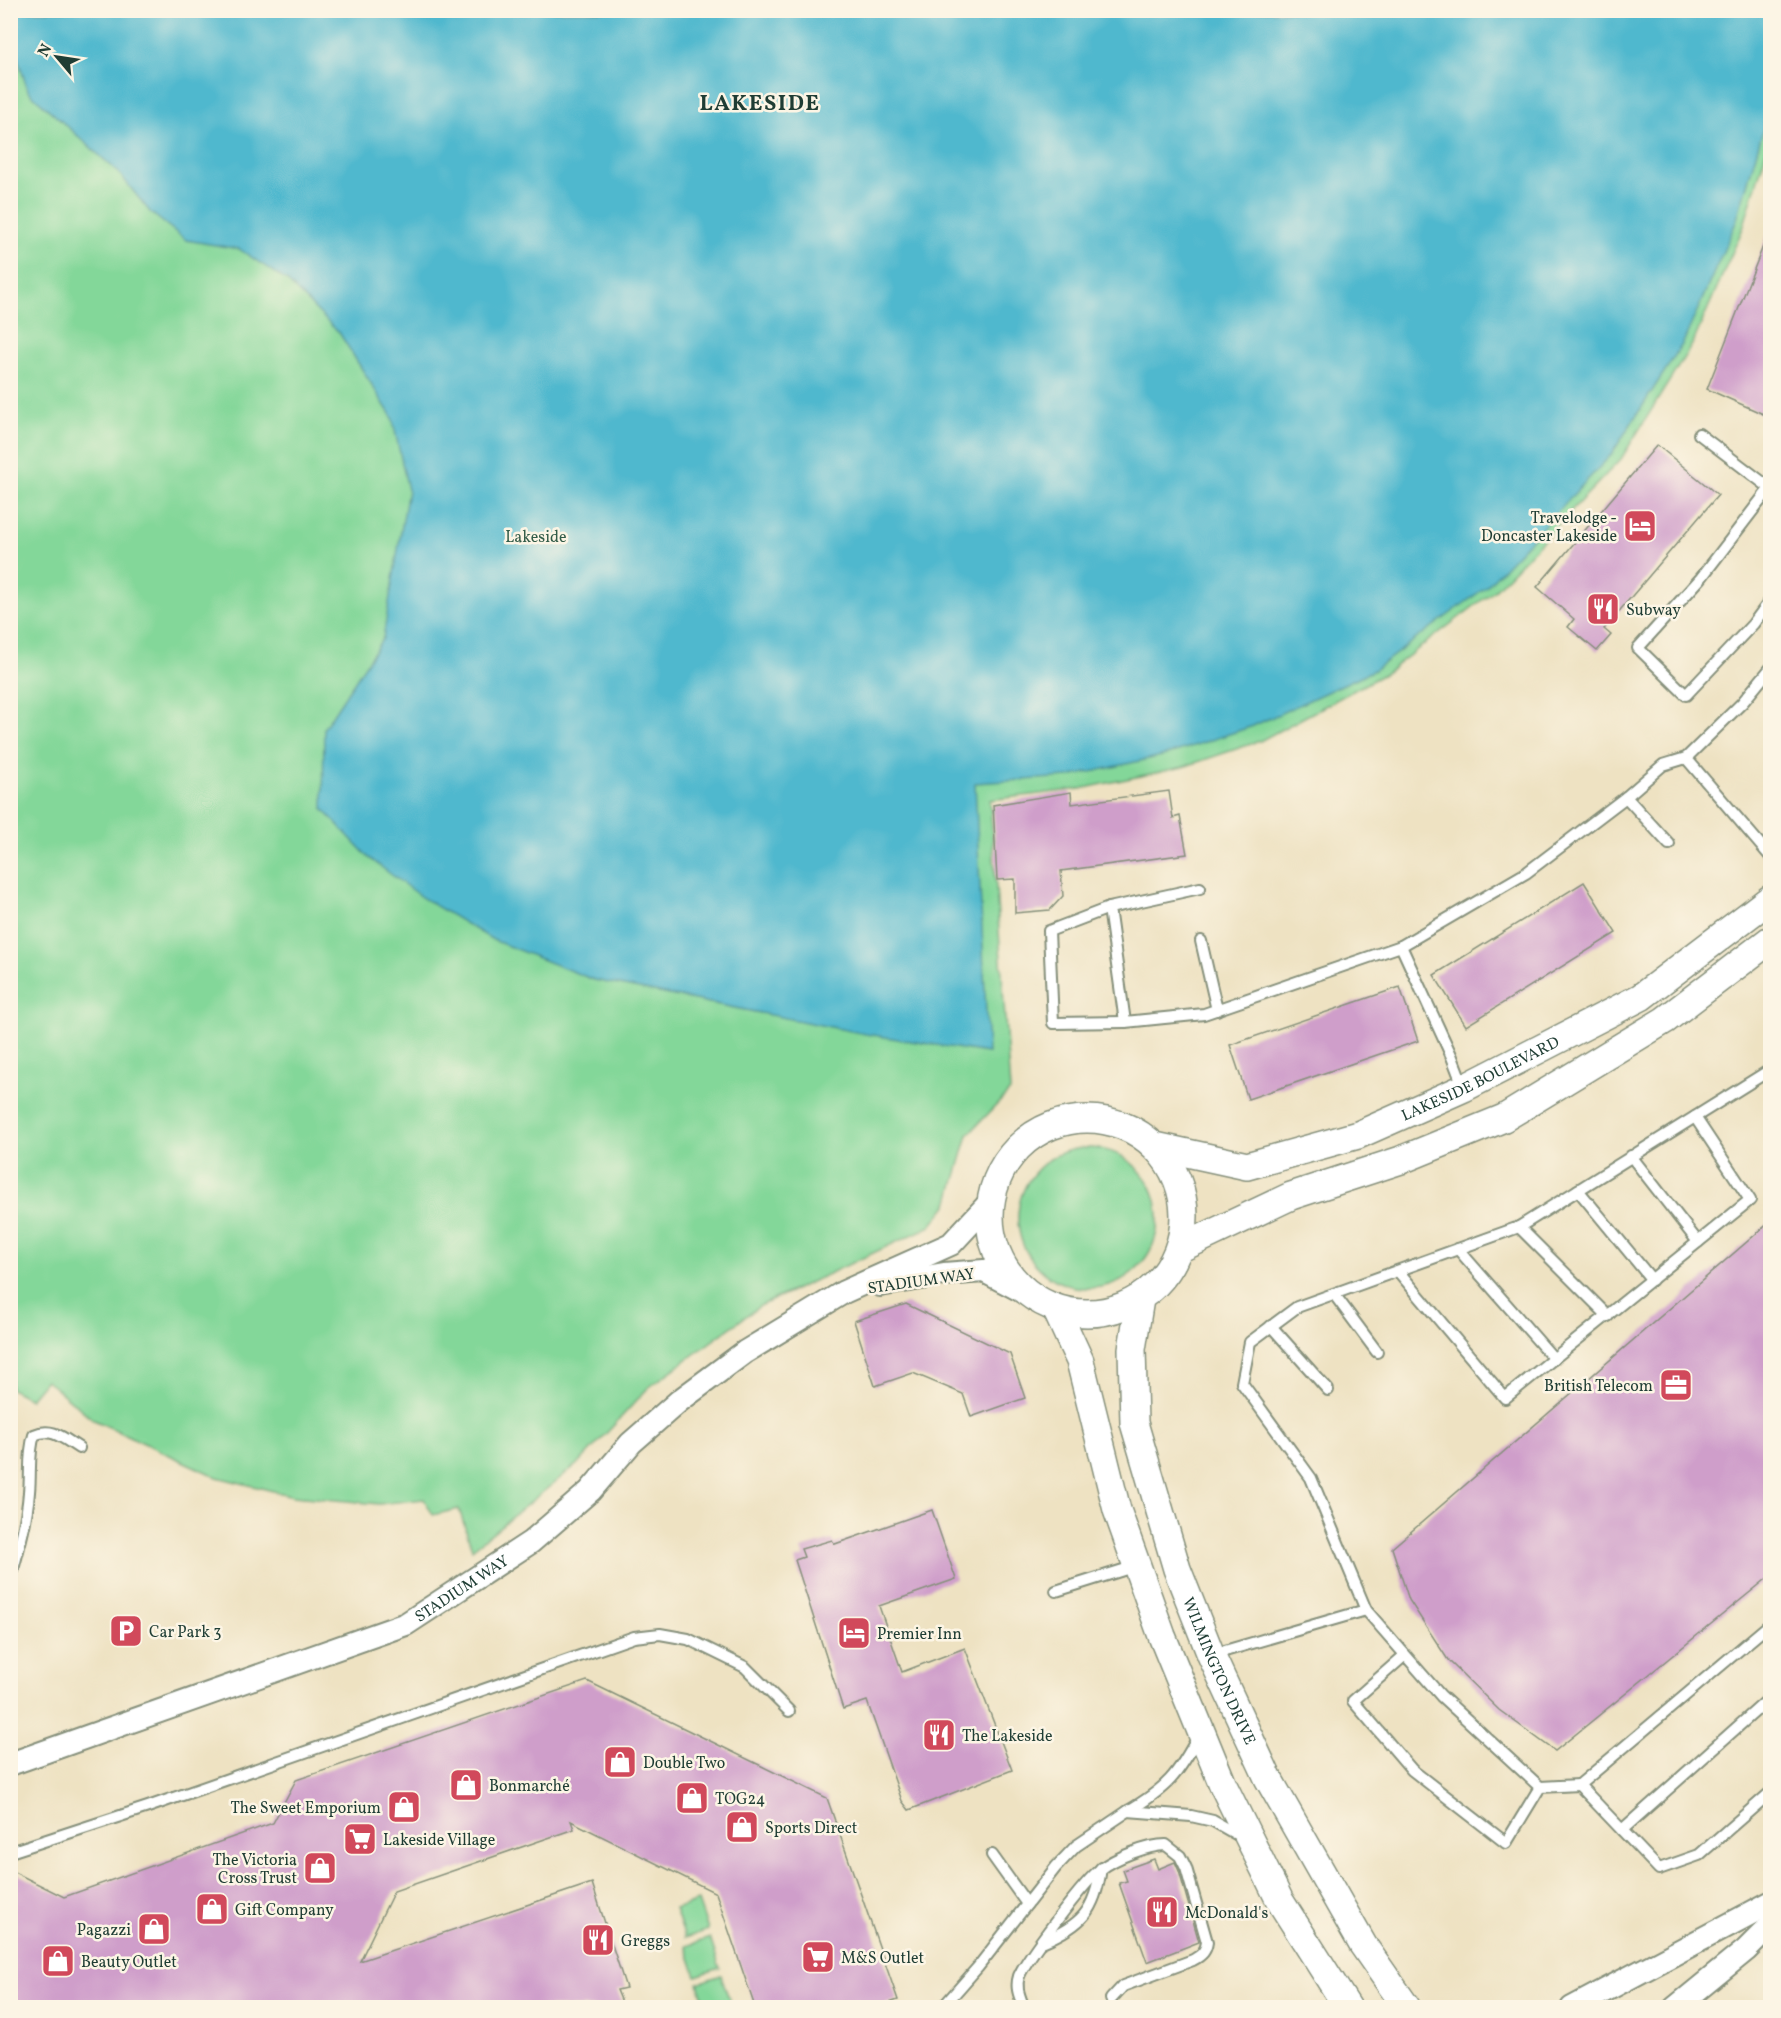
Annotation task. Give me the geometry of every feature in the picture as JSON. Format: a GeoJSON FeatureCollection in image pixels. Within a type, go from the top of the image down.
{"type":"FeatureCollection","features":[{"type":"Feature","properties":{"kind":"street","name":"LAKESIDE BOULEVARD"},"geometry":{"type":"LineString","coordinates":[[1155,1146],[1247,1166],[1358,1135],[1464,1088],[1641,997],[1770,899]]}},
{"type":"Feature","properties":{"kind":"street"},"geometry":{"type":"LineString","coordinates":[[1179,1250],[1291,1196],[1401,1160],[1503,1118],[1665,1020],[1770,940]]}},
{"type":"Feature","properties":{"kind":"street"},"geometry":{"type":"LineString","coordinates":[[1092,1119],[1116,1123],[1155,1146],[1174,1172],[1185,1210],[1179,1250],[1162,1279],[1140,1299],[1099,1314],[1056,1309],[1028,1294],[1005,1269],[995,1248],[991,1201],[1002,1169],[1015,1151],[1042,1130],[1058,1124],[1092,1119]]}},
{"type":"Feature","properties":{"kind":"street","name":"STADIUM WAY"},"geometry":{"type":"LineString","coordinates":[[10,1764],[406,1624],[531,1542],[590,1491],[631,1443],[679,1401],[745,1352],[844,1292],[951,1244],[991,1201]]}},
{"type":"Feature","properties":{"kind":"street","name":"STADIUM WAY"},"geometry":{"type":"LineString","coordinates":[[844,1292],[944,1274],[984,1271],[1028,1294]]}},
{"type":"Feature","properties":{"kind":"street","name":"WILMINGTON DRIVE"},"geometry":{"type":"LineString","coordinates":[[1140,1299],[1132,1349],[1134,1423],[1177,1569],[1211,1655],[1269,1778],[1363,1945],[1407,2007]]}},
{"type":"Feature","properties":{"kind":"street"},"geometry":{"type":"LineString","coordinates":[[1056,1309],[1080,1361],[1117,1510],[1162,1636],[1223,1785],[1280,1901],[1348,2007]]}},
{"type":"Feature","properties":{"kind":"street"},"geometry":{"type":"LineString","coordinates":[[1572,2007],[1770,1903]]}},
{"type":"Feature","properties":{"kind":"street"},"geometry":{"type":"LineString","coordinates":[[1675,2007],[1746,1950],[1770,1926]]}},
{"type":"Feature","properties":{"kind":"lane"},"geometry":{"type":"LineString","coordinates":[[1698,434],[1770,488],[1701,578],[1638,648],[1686,695],[1753,624],[1770,601]]}},
{"type":"Feature","properties":{"kind":"lane"},"geometry":{"type":"LineString","coordinates":[[1200,888],[1109,908],[1049,931],[1053,1023],[1125,1022],[1204,1014],[1401,945],[1526,873],[1626,797],[1663,765],[1686,758],[1735,710],[1770,669]]}},
{"type":"Feature","properties":{"kind":"lane"},"geometry":{"type":"LineString","coordinates":[[1686,758],[1770,856]]}},
{"type":"Feature","properties":{"kind":"lane"},"geometry":{"type":"LineString","coordinates":[[1626,797],[1669,844]]}},
{"type":"Feature","properties":{"kind":"lane"},"geometry":{"type":"LineString","coordinates":[[1109,908],[1125,1022]]}},
{"type":"Feature","properties":{"kind":"lane"},"geometry":{"type":"LineString","coordinates":[[1201,941],[1217,1010]]}},
{"type":"Feature","properties":{"kind":"lane"},"geometry":{"type":"LineString","coordinates":[[1401,945],[1464,1088]]}},
{"type":"Feature","properties":{"kind":"lane"},"geometry":{"type":"LineString","coordinates":[[1770,1070],[1519,1227],[1297,1307],[1250,1342],[1242,1383],[1311,1478],[1366,1610],[1441,1696],[1540,1787],[1579,1785],[1770,1624]]}},
{"type":"Feature","properties":{"kind":"lane"},"geometry":{"type":"LineString","coordinates":[[1398,1271],[1505,1398],[1750,1200],[1695,1117]]}},
{"type":"Feature","properties":{"kind":"lane"},"geometry":{"type":"LineString","coordinates":[[1631,1156],[1698,1242]]}},
{"type":"Feature","properties":{"kind":"lane"},"geometry":{"type":"LineString","coordinates":[[1578,1190],[1652,1280]]}},
{"type":"Feature","properties":{"kind":"lane"},"geometry":{"type":"LineString","coordinates":[[1519,1227],[1608,1316]]}},
{"type":"Feature","properties":{"kind":"lane"},"geometry":{"type":"LineString","coordinates":[[1458,1249],[1554,1359]]}},
{"type":"Feature","properties":{"kind":"lane"},"geometry":{"type":"LineString","coordinates":[[1334,1294],[1377,1352]]}},
{"type":"Feature","properties":{"kind":"lane"},"geometry":{"type":"LineString","coordinates":[[1271,1326],[1328,1390]]}},
{"type":"Feature","properties":{"kind":"lane"},"geometry":{"type":"LineString","coordinates":[[10,1580],[21,1541],[29,1492],[30,1448],[33,1435],[43,1431],[53,1433],[79,1448]]}},
{"type":"Feature","properties":{"kind":"lane"},"geometry":{"type":"LineString","coordinates":[[1056,1591],[1137,1565]]}},
{"type":"Feature","properties":{"kind":"lane"},"geometry":{"type":"LineString","coordinates":[[1211,1655],[1366,1610]]}},
{"type":"Feature","properties":{"kind":"lane"},"geometry":{"type":"LineString","coordinates":[[10,1852],[147,1807],[634,1637],[660,1634],[688,1639],[745,1667],[789,1711]]}},
{"type":"Feature","properties":{"kind":"lane"},"geometry":{"type":"LineString","coordinates":[[1405,1655],[1353,1701],[1412,1770],[1506,1844],[1540,1787]]}},
{"type":"Feature","properties":{"kind":"lane"},"geometry":{"type":"LineString","coordinates":[[1622,1830],[1770,1698]]}},
{"type":"Feature","properties":{"kind":"lane"},"geometry":{"type":"LineString","coordinates":[[942,2007],[978,1967],[1056,1867],[1076,1846],[1155,1795],[1167,1784],[1184,1763],[1201,1731]]}},
{"type":"Feature","properties":{"kind":"lane"},"geometry":{"type":"LineString","coordinates":[[1579,1785],[1659,1869],[1699,1855],[1770,1793]]}},
{"type":"Feature","properties":{"kind":"lane"},"geometry":{"type":"LineString","coordinates":[[1128,1811],[1191,1816],[1213,1821],[1251,1843]]}},
{"type":"Feature","properties":{"kind":"lane"},"geometry":{"type":"LineString","coordinates":[[1024,2007],[1017,1990],[1019,1975],[1093,1874],[1132,1854],[1162,1844],[1168,1846],[1180,1856],[1186,1868],[1207,1949],[1193,1960],[1123,1986],[1111,1999]]}},
{"type":"Feature","properties":{"kind":"lane"},"geometry":{"type":"LineString","coordinates":[[992,1855],[1027,1904]]}},
{"type":"Feature","properties":{"kind":"lane"},"geometry":{"type":"LineString","coordinates":[[1042,1942],[1068,1929],[1078,1921],[1094,1901],[1098,1891],[1101,1868]]}},
{"type":"Feature","properties":{"kind":"green space","name":"Lakeside"},"geometry":{"type":"Polygon","coordinates":[[[10,11],[1770,11],[1770,140],[1743,228],[1693,343],[1621,459],[1494,591],[1386,673],[1260,741],[1183,767],[1080,789],[990,800],[1010,1091],[968,1135],[948,1204],[931,1226],[760,1306],[648,1388],[580,1462],[472,1549],[459,1509],[433,1515],[424,1499],[379,1504],[293,1496],[217,1477],[94,1420],[46,1380],[30,1399],[11,1389],[10,11]]]}},
{"type":"Feature","properties":{"kind":"green space"},"geometry":{"type":"Polygon","coordinates":[[[1088,1148],[1115,1154],[1127,1160],[1137,1169],[1146,1179],[1152,1191],[1158,1218],[1152,1245],[1146,1257],[1137,1267],[1127,1276],[1115,1282],[1088,1288],[1061,1282],[1049,1276],[1039,1267],[1030,1257],[1024,1245],[1018,1218],[1024,1191],[1030,1179],[1039,1169],[1049,1160],[1061,1154],[1088,1148]]]}},
{"type":"Feature","properties":{"kind":"green space"},"geometry":{"type":"Polygon","coordinates":[[[698,1901],[708,1930],[685,1938],[675,1909],[698,1901]]]}},
{"type":"Feature","properties":{"kind":"green space"},"geometry":{"type":"Polygon","coordinates":[[[710,1938],[720,1968],[696,1976],[686,1946],[710,1938]]]}},
{"type":"Feature","properties":{"kind":"green space"},"geometry":{"type":"Polygon","coordinates":[[[721,1975],[730,2002],[706,2007],[698,1983],[721,1975]]]}},
{"type":"Feature","properties":{"kind":"water","name":"Lakeside"},"geometry":{"type":"Polygon","coordinates":[[[10,11],[1770,11],[1770,124],[1765,123],[1736,222],[1683,343],[1611,455],[1486,587],[1374,670],[1253,726],[1166,755],[1069,777],[975,783],[988,1053],[866,1034],[594,980],[493,940],[421,897],[368,857],[323,809],[324,728],[383,638],[408,490],[392,417],[340,334],[287,281],[239,249],[186,240],[150,212],[118,172],[28,91],[11,36],[10,11]]]}},
{"type":"Feature","properties":{"kind":"building"},"geometry":{"type":"Polygon","coordinates":[[[1770,232],[1770,417],[1707,389],[1770,232]]]}},
{"type":"Feature","properties":{"kind":"building","name":"Travelodge - Doncaster Lakeside"},"geometry":{"type":"Polygon","coordinates":[[[1657,445],[1718,495],[1604,629],[1611,635],[1597,651],[1568,627],[1574,619],[1537,587],[1657,445]]]}},
{"type":"Feature","properties":{"kind":"building"},"geometry":{"type":"Polygon","coordinates":[[[1169,791],[1173,818],[1180,816],[1187,854],[1061,871],[1063,896],[1050,910],[1015,913],[1015,879],[997,880],[993,805],[1071,792],[1072,804],[1169,791]]]}},
{"type":"Feature","properties":{"kind":"building"},"geometry":{"type":"Polygon","coordinates":[[[1584,882],[1616,933],[1466,1026],[1434,975],[1584,882]]]}},
{"type":"Feature","properties":{"kind":"building"},"geometry":{"type":"Polygon","coordinates":[[[1400,987],[1418,1041],[1248,1099],[1230,1045],[1400,987]]]}},
{"type":"Feature","properties":{"kind":"building","name":"British Telecom"},"geometry":{"type":"Polygon","coordinates":[[[1770,1222],[1770,1576],[1555,1751],[1499,1710],[1448,1660],[1409,1600],[1392,1548],[1770,1222]]]}},
{"type":"Feature","properties":{"kind":"building"},"geometry":{"type":"Polygon","coordinates":[[[906,1304],[1010,1354],[1025,1398],[971,1417],[963,1394],[913,1373],[875,1386],[854,1321],[906,1304]]]}},
{"type":"Feature","properties":{"kind":"building"},"geometry":{"type":"Polygon","coordinates":[[[932,1510],[956,1579],[879,1606],[902,1672],[965,1648],[1012,1770],[909,1810],[902,1801],[867,1701],[843,1709],[795,1560],[804,1557],[801,1549],[832,1540],[835,1544],[932,1510]]]}},
{"type":"Feature","properties":{"kind":"building","name":"Lakeside Village"},"geometry":{"type":"Polygon","coordinates":[[[587,1681],[827,1798],[898,2000],[877,2007],[755,2007],[716,1893],[571,1821],[574,1829],[394,1891],[360,1961],[592,1883],[626,1988],[617,1990],[624,2007],[10,2007],[10,1870],[64,1897],[273,1823],[296,1780],[587,1681]]]}},
{"type":"Feature","properties":{"kind":"building","name":"McDonald's"},"geometry":{"type":"Polygon","coordinates":[[[1154,1859],[1158,1869],[1175,1862],[1199,1942],[1147,1962],[1119,1883],[1127,1881],[1123,1870],[1154,1859]]]}},
{"type":"Feature","properties":{"kind":"place","name":"Travelodge - Doncaster Lakeside"},"geometry":{"type":"Point","coordinates":[1640,526]}},
{"type":"Feature","properties":{"kind":"place","name":"Subway"},"geometry":{"type":"Point","coordinates":[1603,609]}},
{"type":"Feature","properties":{"kind":"place","name":"British Telecom"},"geometry":{"type":"Point","coordinates":[1676,1385]}},
{"type":"Feature","properties":{"kind":"place","name":"Car Park 3"},"geometry":{"type":"Point","coordinates":[126,1631]}},
{"type":"Feature","properties":{"kind":"place","name":"Premier Inn"},"geometry":{"type":"Point","coordinates":[854,1633]}},
{"type":"Feature","properties":{"kind":"place","name":"The Lakeside"},"geometry":{"type":"Point","coordinates":[939,1735]}},
{"type":"Feature","properties":{"kind":"place","name":"Double Two"},"geometry":{"type":"Point","coordinates":[620,1762]}},
{"type":"Feature","properties":{"kind":"place","name":"Bonmarché"},"geometry":{"type":"Point","coordinates":[466,1785]}},
{"type":"Feature","properties":{"kind":"place","name":"TOG24"},"geometry":{"type":"Point","coordinates":[692,1798]}},
{"type":"Feature","properties":{"kind":"place","name":"The Sweet Emporium"},"geometry":{"type":"Point","coordinates":[404,1807]}},
{"type":"Feature","properties":{"kind":"place","name":"Sports Direct"},"geometry":{"type":"Point","coordinates":[742,1827]}},
{"type":"Feature","properties":{"kind":"place","name":"Lakeside Village"},"geometry":{"type":"Point","coordinates":[360,1839]}},
{"type":"Feature","properties":{"kind":"place","name":"The Victoria Cross Trust"},"geometry":{"type":"Point","coordinates":[320,1868]}},
{"type":"Feature","properties":{"kind":"place","name":"Gift Company"},"geometry":{"type":"Point","coordinates":[212,1909]}},
{"type":"Feature","properties":{"kind":"place","name":"McDonald's"},"geometry":{"type":"Point","coordinates":[1162,1912]}},
{"type":"Feature","properties":{"kind":"place","name":"Pagazzi"},"geometry":{"type":"Point","coordinates":[154,1929]}},
{"type":"Feature","properties":{"kind":"place","name":"Greggs"},"geometry":{"type":"Point","coordinates":[598,1940]}},
{"type":"Feature","properties":{"kind":"place","name":"M&S Outlet"},"geometry":{"type":"Point","coordinates":[818,1957]}},
{"type":"Feature","properties":{"kind":"place","name":"Beauty Outlet"},"geometry":{"type":"Point","coordinates":[58,1961]}},
{"type":"Feature","properties":{"kind":"district","name":"LAKESIDE"},"geometry":{"type":"Point","coordinates":[760,102]}}]}
